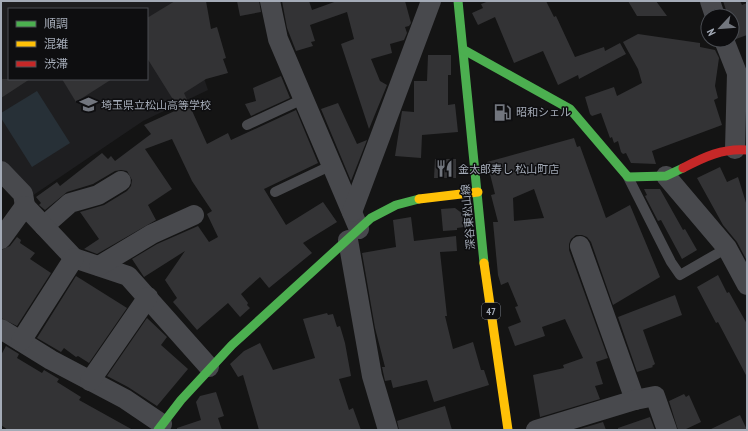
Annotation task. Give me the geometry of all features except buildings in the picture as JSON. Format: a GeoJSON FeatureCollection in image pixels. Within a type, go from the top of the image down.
{"type":"FeatureCollection","features":[{"type":"Feature","properties":{"kind":"street"},"geometry":{"type":"LineString","coordinates":[[270,1],[278,39],[332,165],[353,227],[372,376],[388,430]]}},
{"type":"Feature","properties":{"kind":"street"},"geometry":{"type":"LineString","coordinates":[[353,227],[431,1]]}},
{"type":"Feature","properties":{"kind":"street","name":"深谷東松山線"},"geometry":{"type":"LineString","coordinates":[[458,1],[485,272],[508,430]]}},
{"type":"Feature","properties":{"kind":"street"},"geometry":{"type":"LineString","coordinates":[[464,50],[570,109],[622,172],[628,177],[666,176],[708,155],[741,150],[737,73],[727,48]]}},
{"type":"Feature","properties":{"kind":"street"},"geometry":{"type":"LineString","coordinates":[[1,171],[23,194],[24,206],[1,239]]}},
{"type":"Feature","properties":{"kind":"street"},"geometry":{"type":"LineString","coordinates":[[666,176],[727,248],[747,285]]}},
{"type":"Feature","properties":{"kind":"street"},"geometry":{"type":"LineString","coordinates":[[44,226],[70,203],[98,195],[121,181]]}},
{"type":"Feature","properties":{"kind":"street"},"geometry":{"type":"LineString","coordinates":[[1,329],[90,381],[125,399],[160,427],[208,367],[353,227],[371,218],[383,209],[402,201],[478,192]]}},
{"type":"Feature","properties":{"kind":"street"},"geometry":{"type":"LineString","coordinates":[[24,206],[74,258],[128,276],[208,367]]}},
{"type":"Feature","properties":{"kind":"street"},"geometry":{"type":"LineString","coordinates":[[99,266],[152,234],[194,215]]}},
{"type":"Feature","properties":{"kind":"street"},"geometry":{"type":"LineString","coordinates":[[580,246],[635,400]]}},
{"type":"Feature","properties":{"kind":"street"},"geometry":{"type":"LineString","coordinates":[[21,341],[74,258]]}},
{"type":"Feature","properties":{"kind":"street"},"geometry":{"type":"LineString","coordinates":[[90,381],[148,297]]}},
{"type":"Feature","properties":{"kind":"street"},"geometry":{"type":"LineString","coordinates":[[536,430],[635,400],[655,396],[667,430]]}},
{"type":"Feature","properties":{"kind":"lane"},"geometry":{"type":"LineString","coordinates":[[247,125],[302,98]]}},
{"type":"Feature","properties":{"kind":"lane"},"geometry":{"type":"LineString","coordinates":[[275,192],[332,165]]}},
{"type":"Feature","properties":{"kind":"lane"},"geometry":{"type":"LineString","coordinates":[[628,177],[671,262],[680,275],[727,248]]}},
{"type":"Feature","properties":{"kind":"shaded area","name":"埼玉県立松山高等学校"},"geometry":{"type":"Polygon","coordinates":[[[1,1],[178,1],[208,90],[143,121],[29,198],[15,176],[1,161],[1,1]]]}},
{"type":"Feature","properties":{"kind":"shaded area"},"geometry":{"type":"Polygon","coordinates":[[[37,91],[70,143],[32,167],[1,118],[1,113],[37,91]]]}},
{"type":"Feature","properties":{"kind":"traffic: fast"},"geometry":{"type":"LineString","coordinates":[[458,1],[484,263]]}},
{"type":"Feature","properties":{"kind":"traffic: fast"},"geometry":{"type":"LineString","coordinates":[[464,50],[570,109],[628,177],[666,176],[683,168]]}},
{"type":"Feature","properties":{"kind":"traffic: fast"},"geometry":{"type":"LineString","coordinates":[[158,430],[181,400],[232,345],[371,218],[396,205],[419,199]]}},
{"type":"Feature","properties":{"kind":"traffic: slow"},"geometry":{"type":"LineString","coordinates":[[419,199],[478,192]]}},
{"type":"Feature","properties":{"kind":"traffic: slow"},"geometry":{"type":"LineString","coordinates":[[484,263],[508,430]]}},
{"type":"Feature","properties":{"kind":"traffic: jam"},"geometry":{"type":"LineString","coordinates":[[683,168],[714,154],[730,150],[747,150]]}},
{"type":"Feature","properties":{"kind":"place","name":"埼玉県立松山高等学校"},"geometry":{"type":"Point","coordinates":[88,105]}},
{"type":"Feature","properties":{"kind":"place","name":"昭和シェル"},"geometry":{"type":"Point","coordinates":[503,112]}},
{"type":"Feature","properties":{"kind":"place","name":"金太郎寿し 松山町店"},"geometry":{"type":"Point","coordinates":[445,169]}}]}
